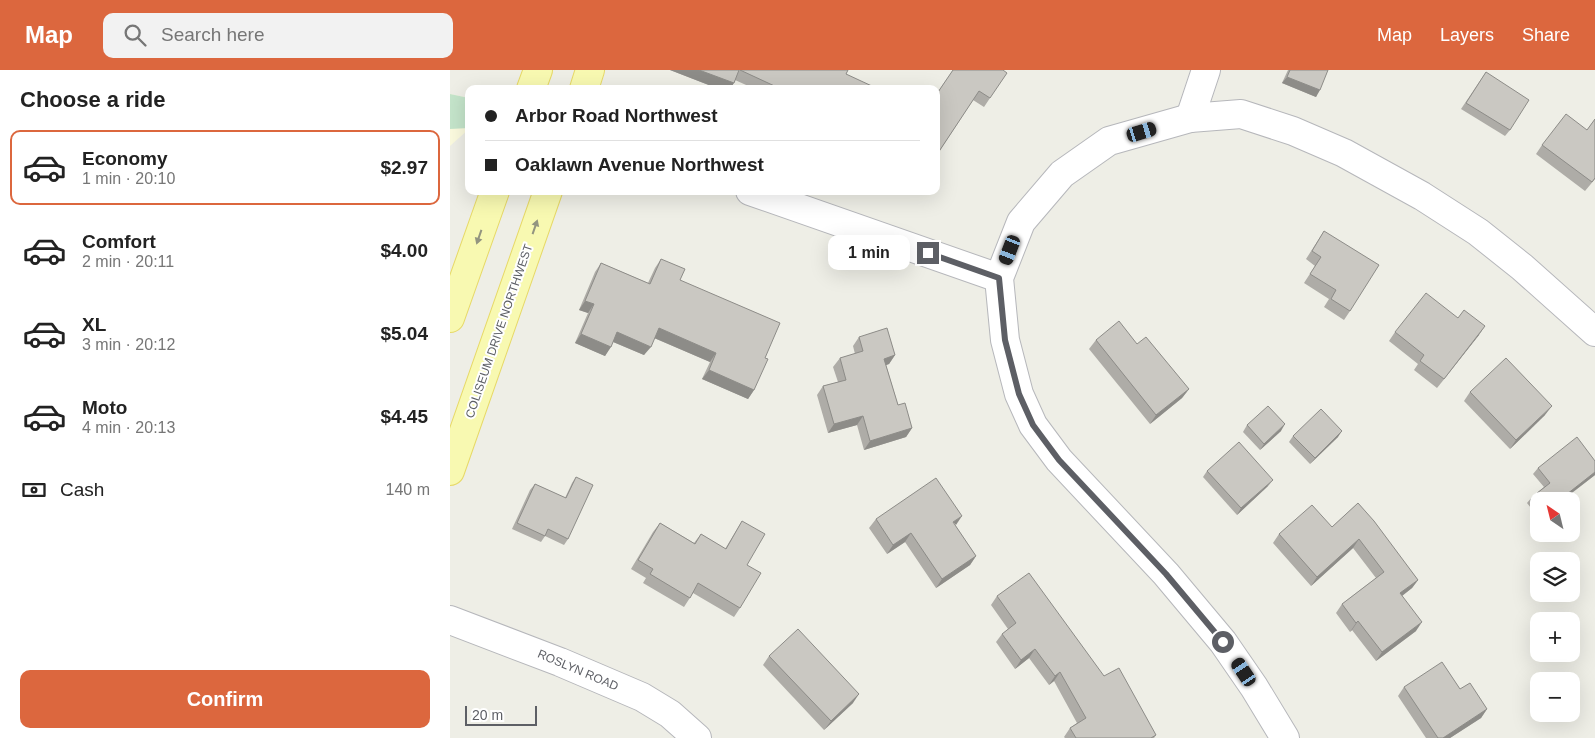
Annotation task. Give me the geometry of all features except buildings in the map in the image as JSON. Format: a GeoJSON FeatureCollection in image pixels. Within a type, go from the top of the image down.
{"type":"FeatureCollection","features":[{"type":"Feature","properties":{"kind":"main road"},"geometry":{"type":"LineString","coordinates":[[532,85],[538,70]]}},
{"type":"Feature","properties":{"kind":"main road"},"geometry":{"type":"LineString","coordinates":[[585,85],[590,70]]}},
{"type":"Feature","properties":{"kind":"main road"},"geometry":{"type":"LineString","coordinates":[[450,318],[494,195]]}},
{"type":"Feature","properties":{"kind":"main road","name":"COLISEUM DRIVE NORTHWEST"},"geometry":{"type":"LineString","coordinates":[[450,472],[547,195]]}},
{"type":"Feature","properties":{"kind":"street"},"geometry":{"type":"LineString","coordinates":[[1190,118],[1206,70]]}},
{"type":"Feature","properties":{"kind":"street"},"geometry":{"type":"LineString","coordinates":[[1285,738],[1223,642],[1166,574],[1059,460],[1033,425],[1019,394],[1005,340],[999,278],[1021,222],[1062,174],[1109,141],[1190,118],[1240,114],[1293,131],[1344,154],[1422,196],[1478,232],[1522,266],[1595,332]]}},
{"type":"Feature","properties":{"kind":"street"},"geometry":{"type":"LineString","coordinates":[[761,195],[999,278]]}},
{"type":"Feature","properties":{"kind":"street","name":"ROSLYN ROAD"},"geometry":{"type":"LineString","coordinates":[[450,620],[560,662],[642,697],[670,714],[697,738]]}},
{"type":"Feature","properties":{"kind":"shaded area"},"geometry":{"type":"Polygon","coordinates":[[[450,94],[465,97],[465,133],[450,146],[450,94]]]}},
{"type":"Feature","properties":{"kind":"shaded area"},"geometry":{"type":"Polygon","coordinates":[[[450,94],[465,97],[465,128],[450,129],[450,94]]]}},
{"type":"Feature","properties":{"kind":"route"},"geometry":{"type":"LineString","coordinates":[[928,253],[999,278],[1005,340],[1019,394],[1033,425],[1059,460],[1166,574],[1223,642]]}}]}
